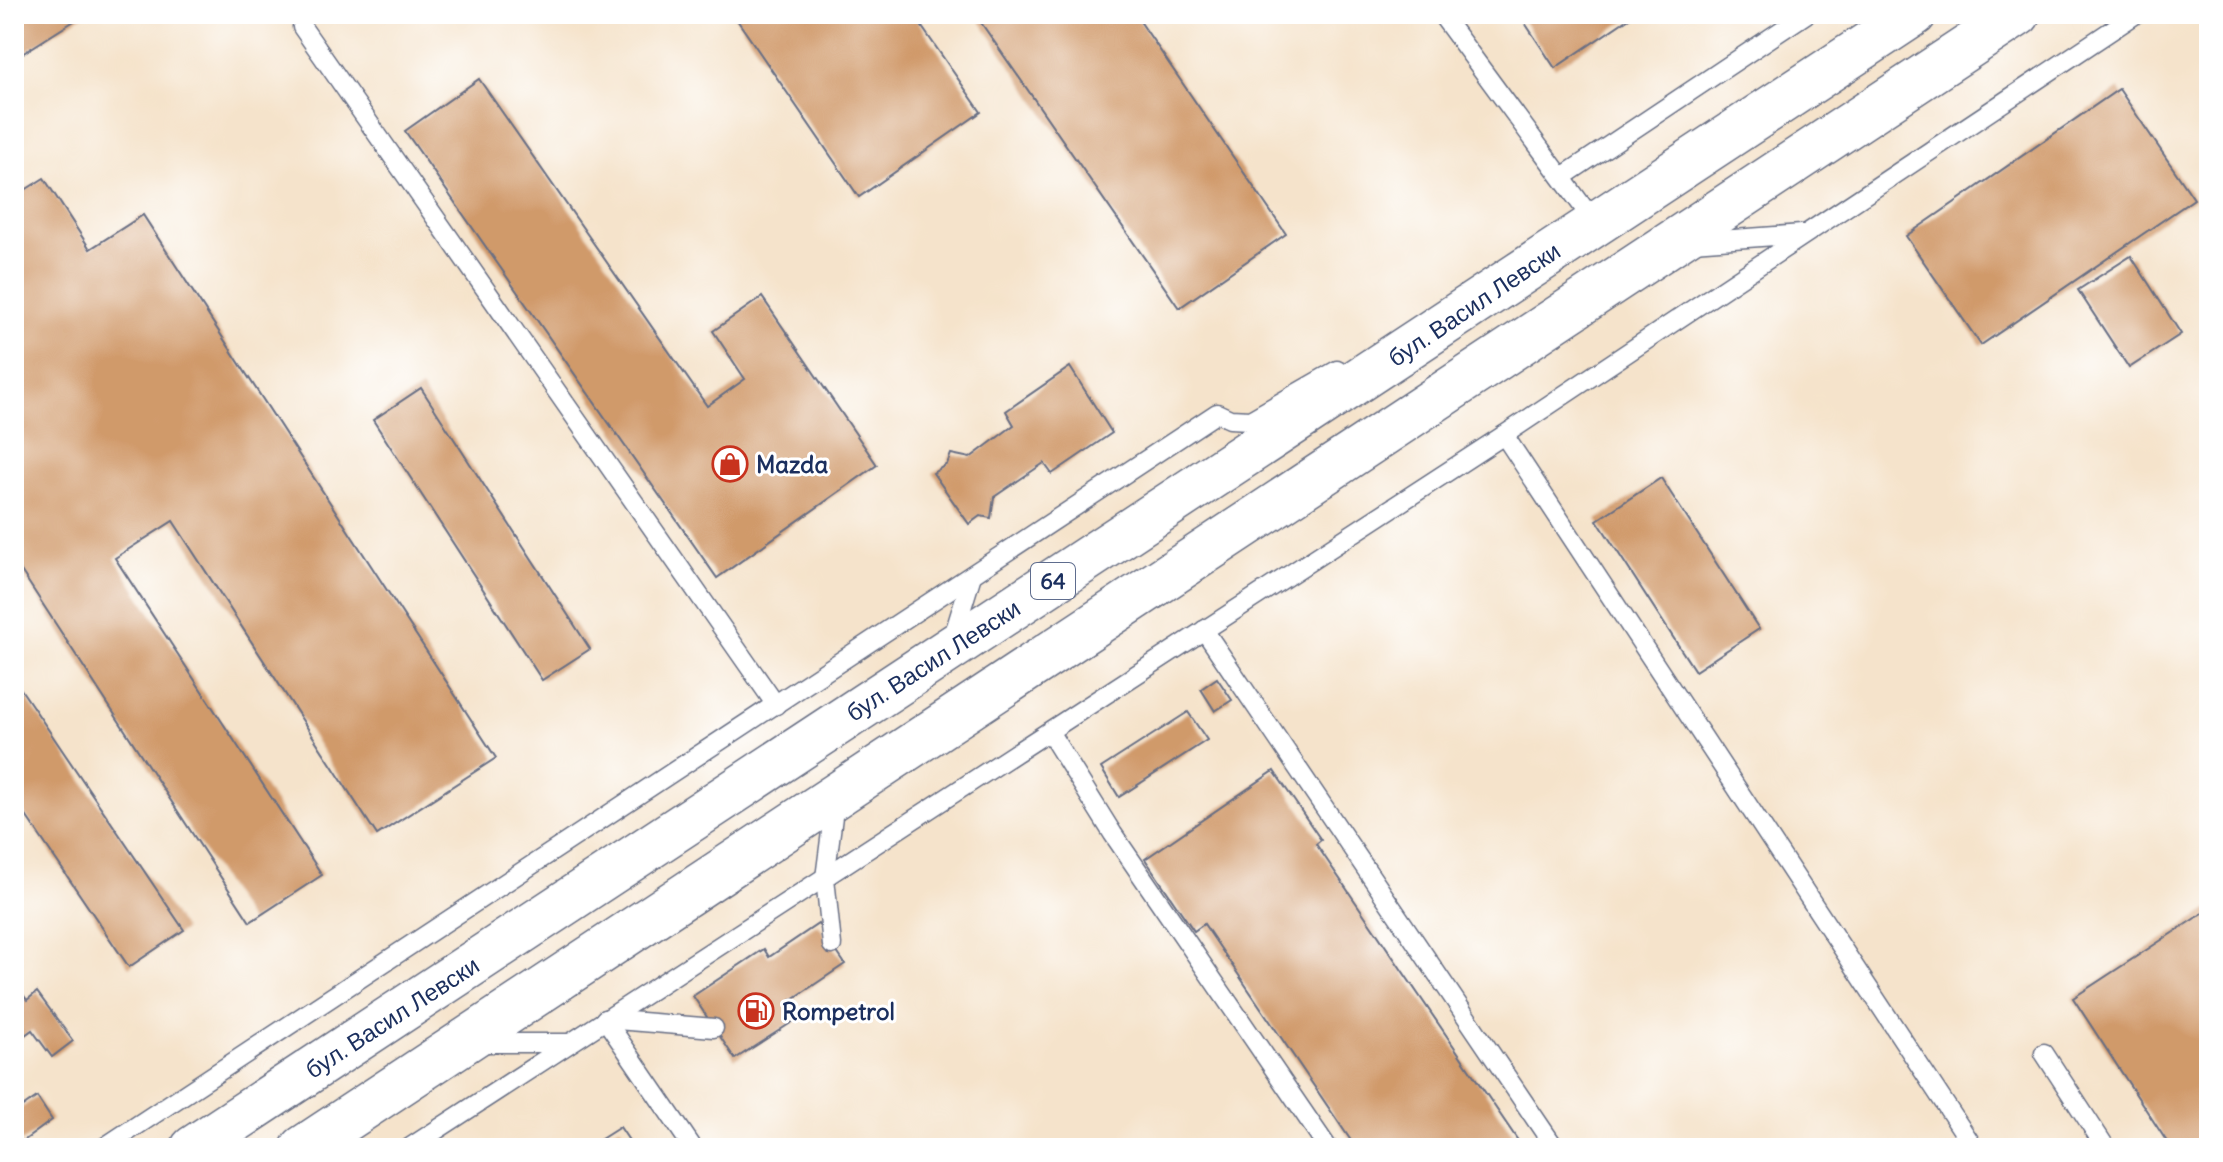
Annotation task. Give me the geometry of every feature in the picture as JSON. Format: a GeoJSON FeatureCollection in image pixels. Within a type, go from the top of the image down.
{"type":"FeatureCollection","features":[{"type":"Feature","properties":{"kind":"main road","name":"бул. Васил Левски"},"geometry":{"type":"LineString","coordinates":[[193,1148],[1914,14]]}},
{"type":"Feature","properties":{"kind":"main road","name":"64"},"geometry":{"type":"LineString","coordinates":[[303,1148],[2018,14]]}},
{"type":"Feature","properties":{"kind":"lane"},"geometry":{"type":"LineString","coordinates":[[1441,14],[1595,223]]}},
{"type":"Feature","properties":{"kind":"lane"},"geometry":{"type":"LineString","coordinates":[[1562,177],[1806,14]]}},
{"type":"Feature","properties":{"kind":"lane"},"geometry":{"type":"LineString","coordinates":[[409,1148],[1504,435],[2136,14]]}},
{"type":"Feature","properties":{"kind":"lane"},"geometry":{"type":"LineString","coordinates":[[302,27],[776,705]]}},
{"type":"Feature","properties":{"kind":"lane"},"geometry":{"type":"LineString","coordinates":[[1673,244],[1805,234]]}},
{"type":"Feature","properties":{"kind":"lane"},"geometry":{"type":"LineString","coordinates":[[1373,348],[1415,324],[1482,300]]}},
{"type":"Feature","properties":{"kind":"lane"},"geometry":{"type":"LineString","coordinates":[[103,1148],[1217,413],[1230,419],[1250,420],[1346,364]]}},
{"type":"Feature","properties":{"kind":"lane"},"geometry":{"type":"LineString","coordinates":[[1504,435],[1974,1148]]}},
{"type":"Feature","properties":{"kind":"lane"},"geometry":{"type":"LineString","coordinates":[[950,649],[972,575]]}},
{"type":"Feature","properties":{"kind":"lane"},"geometry":{"type":"LineString","coordinates":[[1204,630],[1555,1148]]}},
{"type":"Feature","properties":{"kind":"lane"},"geometry":{"type":"LineString","coordinates":[[1050,733],[1122,848],[1328,1148]]}},
{"type":"Feature","properties":{"kind":"lane"},"geometry":{"type":"LineString","coordinates":[[832,945],[825,878],[835,797]]}},
{"type":"Feature","properties":{"kind":"lane"},"geometry":{"type":"LineString","coordinates":[[605,1019],[714,1028]]}},
{"type":"Feature","properties":{"kind":"lane"},"geometry":{"type":"LineString","coordinates":[[605,1019],[693,1148]]}},
{"type":"Feature","properties":{"kind":"lane"},"geometry":{"type":"LineString","coordinates":[[463,1043],[569,1043]]}},
{"type":"Feature","properties":{"kind":"lane"},"geometry":{"type":"LineString","coordinates":[[2044,1053],[2106,1148]]}},
{"type":"Feature","properties":{"kind":"building"},"geometry":{"type":"Polygon","coordinates":[[[14,14],[85,14],[14,59],[14,14]]]}},
{"type":"Feature","properties":{"kind":"building"},"geometry":{"type":"Polygon","coordinates":[[[733,14],[913,14],[981,112],[859,197],[733,14]]]}},
{"type":"Feature","properties":{"kind":"building"},"geometry":{"type":"Polygon","coordinates":[[[975,14],[1135,14],[1286,234],[1179,308],[975,14]]]}},
{"type":"Feature","properties":{"kind":"building"},"geometry":{"type":"Polygon","coordinates":[[[1519,14],[1635,14],[1555,68],[1519,14]]]}},
{"type":"Feature","properties":{"kind":"building"},"geometry":{"type":"Polygon","coordinates":[[[479,79],[707,406],[745,379],[713,331],[762,297],[877,465],[717,578],[405,131],[479,79]]]}},
{"type":"Feature","properties":{"kind":"building"},"geometry":{"type":"Polygon","coordinates":[[[2119,89],[2194,199],[1981,345],[1906,236],[2119,89]]]}},
{"type":"Feature","properties":{"kind":"building"},"geometry":{"type":"Polygon","coordinates":[[[44,178],[90,249],[143,215],[496,758],[377,835],[173,521],[115,558],[322,875],[250,922],[14,560],[14,197],[44,178]]]}},
{"type":"Feature","properties":{"kind":"building"},"geometry":{"type":"Polygon","coordinates":[[[2131,256],[2181,334],[2129,368],[2078,290],[2131,256]]]}},
{"type":"Feature","properties":{"kind":"building"},"geometry":{"type":"Polygon","coordinates":[[[1070,367],[1112,433],[1052,474],[1044,463],[994,497],[991,518],[980,516],[969,524],[933,473],[947,464],[951,454],[970,458],[1014,425],[1006,411],[1070,367]]]}},
{"type":"Feature","properties":{"kind":"building"},"geometry":{"type":"Polygon","coordinates":[[[421,388],[590,649],[542,680],[373,420],[421,388]]]}},
{"type":"Feature","properties":{"kind":"building"},"geometry":{"type":"Polygon","coordinates":[[[1661,478],[1759,629],[1695,671],[1597,520],[1661,478]]]}},
{"type":"Feature","properties":{"kind":"building"},"geometry":{"type":"Polygon","coordinates":[[[1217,678],[1232,700],[1215,711],[1201,689],[1217,678]]]}},
{"type":"Feature","properties":{"kind":"building"},"geometry":{"type":"Polygon","coordinates":[[[14,679],[184,930],[129,967],[14,798],[14,679]]]}},
{"type":"Feature","properties":{"kind":"building"},"geometry":{"type":"Polygon","coordinates":[[[1188,712],[1207,740],[1119,797],[1101,768],[1188,712]]]}},
{"type":"Feature","properties":{"kind":"building"},"geometry":{"type":"Polygon","coordinates":[[[1274,771],[1321,840],[1316,844],[1523,1148],[1356,1148],[1204,924],[1194,931],[1145,859],[1274,771]]]}},
{"type":"Feature","properties":{"kind":"building"},"geometry":{"type":"Polygon","coordinates":[[[2209,909],[2209,1148],[2171,1148],[2073,998],[2209,909]]]}},
{"type":"Feature","properties":{"kind":"building"},"geometry":{"type":"Polygon","coordinates":[[[818,924],[845,964],[790,1001],[800,1017],[735,1059],[693,996],[764,949],[769,957],[818,924]]]}},
{"type":"Feature","properties":{"kind":"building"},"geometry":{"type":"Polygon","coordinates":[[[14,982],[27,1000],[37,992],[73,1041],[52,1057],[32,1030],[14,1043],[14,982]]]}},
{"type":"Feature","properties":{"kind":"building"},"geometry":{"type":"Polygon","coordinates":[[[37,1097],[52,1120],[22,1142],[14,1131],[14,1113],[37,1097]]]}},
{"type":"Feature","properties":{"kind":"building"},"geometry":{"type":"Polygon","coordinates":[[[620,1127],[634,1148],[587,1148],[620,1127]]]}},
{"type":"Feature","properties":{"kind":"place","name":"Mazda"},"geometry":{"type":"Point","coordinates":[730,464]}},
{"type":"Feature","properties":{"kind":"place","name":"Rompetrol"},"geometry":{"type":"Point","coordinates":[756,1011]}}]}
